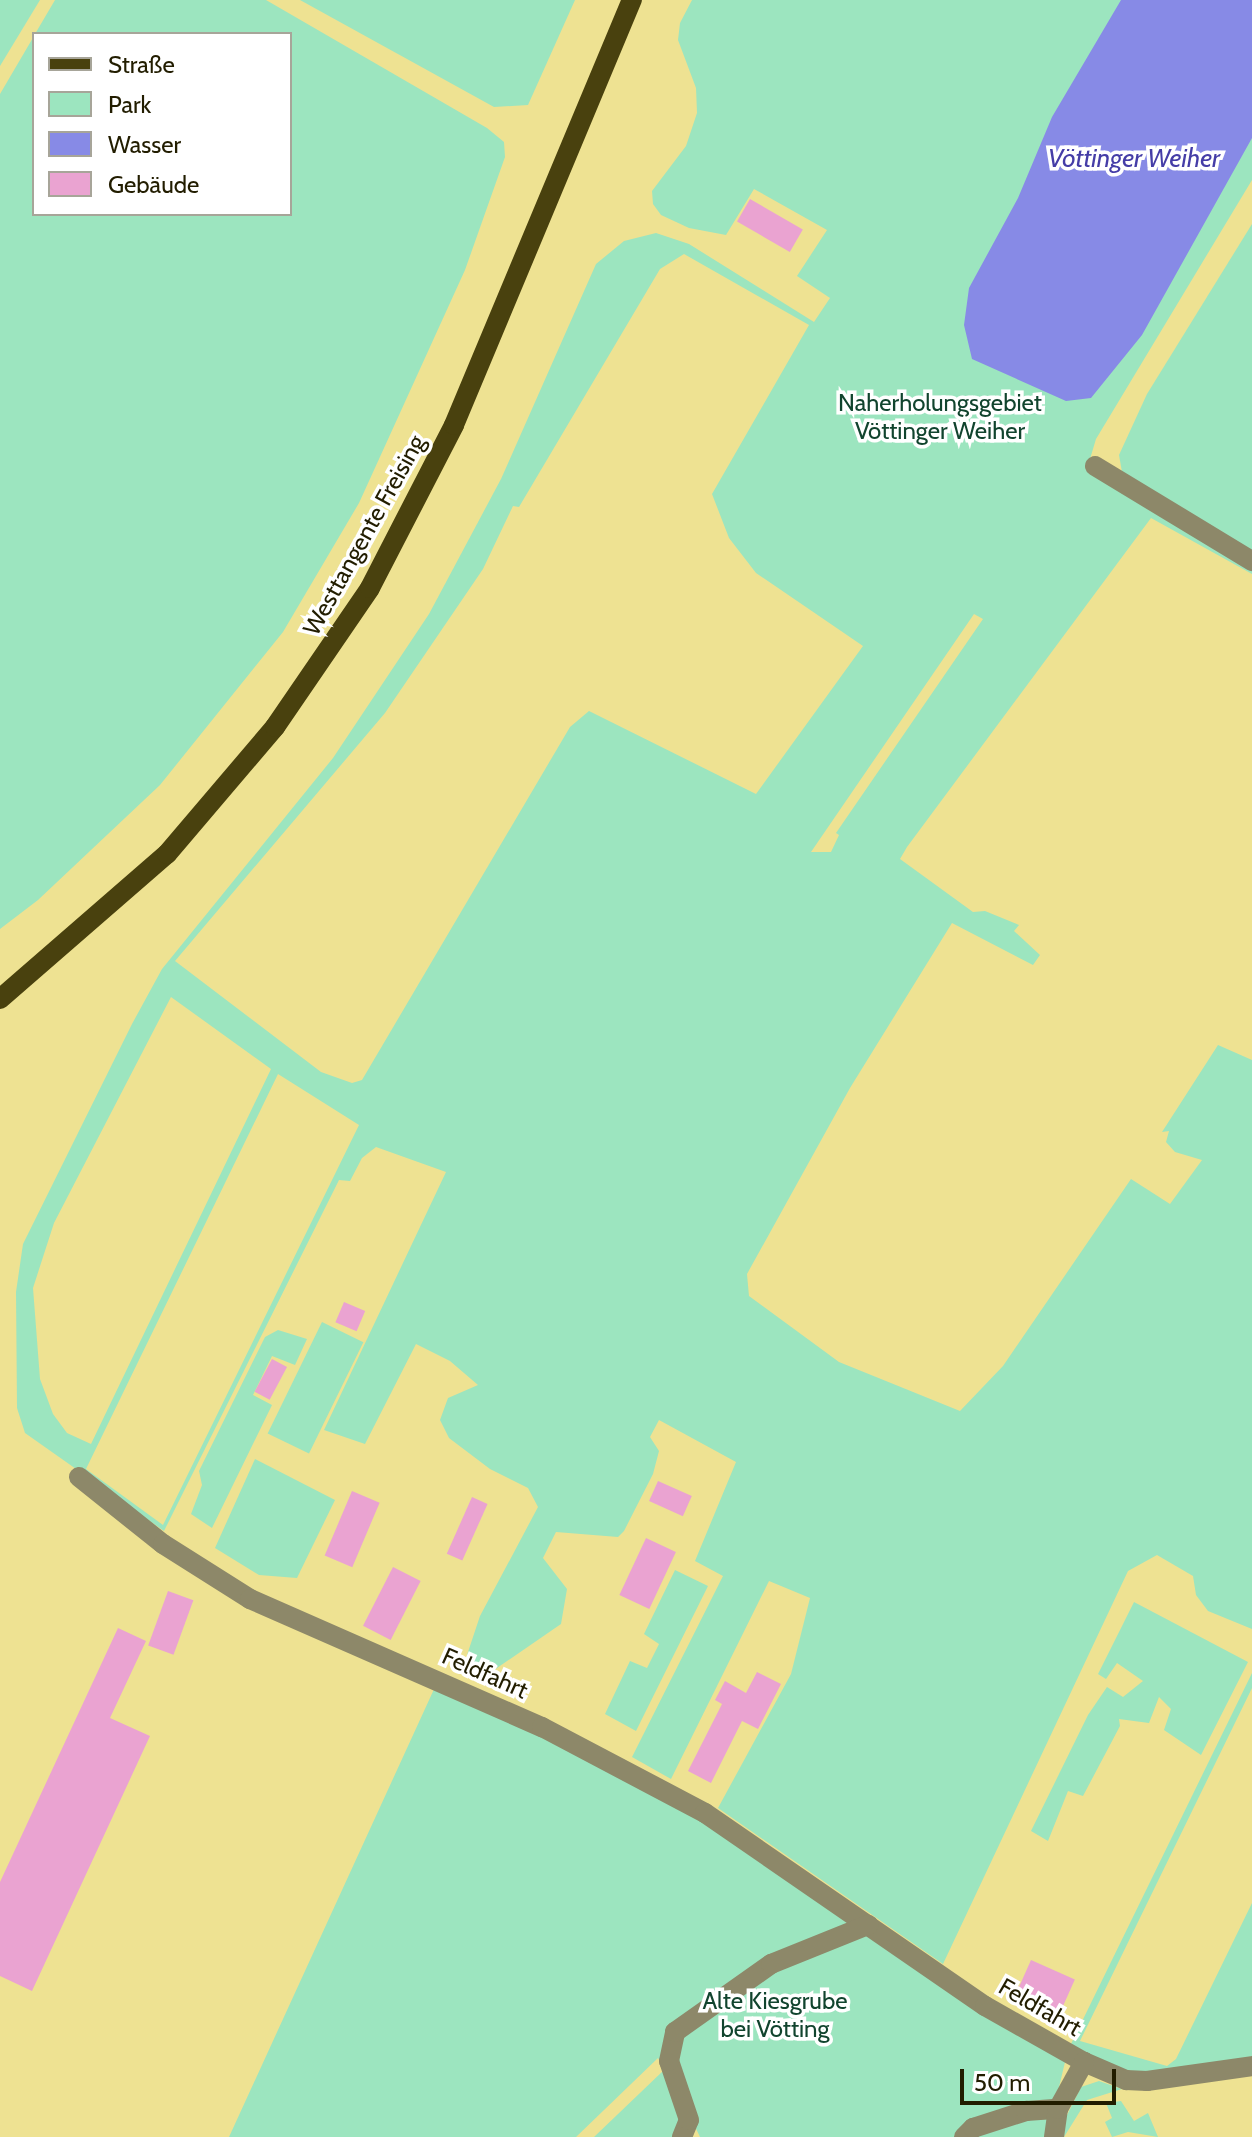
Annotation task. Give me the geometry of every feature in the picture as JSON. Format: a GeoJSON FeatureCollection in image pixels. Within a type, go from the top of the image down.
{"type":"FeatureCollection","features":[{"type":"Feature","properties":{"kind":"main road","name":"Westtangente Freising"},"geometry":{"type":"LineString","coordinates":[[0,999],[167,854],[275,727],[361,601],[454,425],[632,0]]}},
{"type":"Feature","properties":{"kind":"street"},"geometry":{"type":"LineString","coordinates":[[1095,466],[1252,561]]}},
{"type":"Feature","properties":{"kind":"street","name":"Feldfahrt"},"geometry":{"type":"LineString","coordinates":[[79,1477],[163,1544],[250,1599],[566,1739],[742,1834],[985,2006],[1084,2062],[1126,2080],[1147,2081],[1252,2066]]}},
{"type":"Feature","properties":{"kind":"street"},"geometry":{"type":"LineString","coordinates":[[682,2137],[689,2120],[669,2061],[675,2032],[771,1964],[868,1925]]}},
{"type":"Feature","properties":{"kind":"street"},"geometry":{"type":"LineString","coordinates":[[1054,2137],[1058,2109],[1084,2062]]}},
{"type":"Feature","properties":{"kind":"street"},"geometry":{"type":"LineString","coordinates":[[964,2137],[973,2128],[1026,2111],[1058,2109]]}},
{"type":"Feature","properties":{"kind":"green space"},"geometry":{"type":"Polygon","coordinates":[[[0,0],[40,0],[0,66],[0,0]]]}},
{"type":"Feature","properties":{"kind":"green space"},"geometry":{"type":"Polygon","coordinates":[[[55,0],[266,0],[487,128],[504,142],[505,157],[465,270],[359,503],[283,632],[160,785],[38,900],[0,929],[0,94],[32,39],[32,216],[292,216],[292,32],[36,32],[55,0]]]}},
{"type":"Feature","properties":{"kind":"green space"},"geometry":{"type":"Polygon","coordinates":[[[300,0],[575,0],[528,105],[494,107],[300,0]]]}},
{"type":"Feature","properties":{"kind":"green space","name":"Naherholungsgebiet Vöttinger Weiher"},"geometry":{"type":"Polygon","coordinates":[[[692,0],[1252,0],[1252,180],[1096,439],[1090,459],[1252,569],[1252,574],[1151,518],[907,847],[900,859],[973,912],[985,911],[1019,925],[1014,931],[1040,955],[1033,965],[952,923],[850,1088],[747,1274],[749,1296],[839,1362],[960,1411],[1003,1366],[1131,1179],[1170,1204],[1202,1160],[1175,1152],[1166,1142],[1169,1131],[1162,1132],[1218,1045],[1252,1060],[1252,1629],[1208,1611],[1196,1595],[1193,1576],[1157,1555],[1128,1571],[943,1964],[718,1808],[791,1674],[810,1598],[769,1581],[671,1779],[632,1757],[723,1576],[695,1561],[736,1462],[659,1420],[650,1437],[659,1451],[653,1474],[624,1531],[618,1537],[556,1532],[543,1558],[567,1589],[561,1624],[481,1679],[467,1655],[480,1616],[538,1507],[528,1488],[490,1469],[449,1438],[440,1420],[448,1398],[478,1385],[450,1361],[416,1344],[365,1444],[324,1430],[446,1172],[376,1147],[362,1158],[350,1181],[339,1180],[164,1531],[25,1433],[17,1408],[16,1292],[23,1244],[132,1024],[162,969],[333,758],[429,614],[501,479],[596,264],[624,241],[656,233],[689,244],[814,322],[830,298],[797,276],[827,230],[754,189],[726,235],[689,228],[661,215],[653,204],[652,191],[686,146],[697,113],[696,88],[678,40],[680,23],[692,0]],[[684,254],[660,269],[519,507],[513,506],[483,569],[385,713],[175,961],[321,1072],[352,1083],[362,1080],[570,727],[589,711],[756,794],[863,646],[756,573],[729,538],[712,494],[809,325],[684,254]],[[974,614],[811,852],[831,852],[839,835],[836,833],[983,619],[974,614]],[[171,997],[54,1223],[33,1288],[40,1379],[53,1414],[67,1433],[91,1444],[271,1069],[171,997]],[[278,1074],[86,1469],[163,1525],[359,1125],[278,1074]]]}},
{"type":"Feature","properties":{"kind":"green space"},"geometry":{"type":"Polygon","coordinates":[[[1252,224],[1252,551],[1122,472],[1119,455],[1147,394],[1252,224]]]}},
{"type":"Feature","properties":{"kind":"green space"},"geometry":{"type":"Polygon","coordinates":[[[322,1322],[363,1342],[309,1454],[268,1433],[322,1322]]]}},
{"type":"Feature","properties":{"kind":"green space"},"geometry":{"type":"Polygon","coordinates":[[[278,1330],[307,1339],[295,1365],[272,1356],[253,1395],[272,1405],[212,1528],[191,1514],[202,1485],[199,1471],[265,1337],[278,1330]]]}},
{"type":"Feature","properties":{"kind":"green space"},"geometry":{"type":"Polygon","coordinates":[[[255,1459],[335,1500],[297,1578],[259,1575],[215,1548],[255,1459]]]}},
{"type":"Feature","properties":{"kind":"green space"},"geometry":{"type":"Polygon","coordinates":[[[675,1570],[708,1586],[636,1731],[605,1714],[630,1661],[647,1668],[659,1644],[644,1634],[675,1570]]]}},
{"type":"Feature","properties":{"kind":"green space"},"geometry":{"type":"Polygon","coordinates":[[[1134,1602],[1248,1662],[1201,1755],[1164,1730],[1171,1709],[1159,1697],[1149,1723],[1119,1719],[1120,1726],[1083,1796],[1068,1791],[1048,1841],[1031,1831],[1088,1715],[1107,1687],[1123,1697],[1143,1681],[1117,1663],[1106,1679],[1098,1674],[1134,1602]]]}},
{"type":"Feature","properties":{"kind":"green space"},"geometry":{"type":"Polygon","coordinates":[[[1252,1673],[1252,1688],[1080,2041],[1167,2066],[1176,2059],[1252,1903],[1252,2058],[1137,2073],[1108,2065],[1070,2046],[1252,1673]]]}},
{"type":"Feature","properties":{"kind":"green space","name":"Alte Kiesgrube bei Vötting"},"geometry":{"type":"Polygon","coordinates":[[[435,1687],[544,1733],[718,1827],[1066,2058],[1047,2137],[700,2137],[690,2116],[678,2137],[594,2137],[664,2070],[658,2058],[576,2137],[229,2137],[435,1687]]]}},
{"type":"Feature","properties":{"kind":"green space"},"geometry":{"type":"Polygon","coordinates":[[[1099,2081],[1122,2089],[1087,2100],[1064,2137],[1065,2119],[1081,2087],[1099,2081]]]}},
{"type":"Feature","properties":{"kind":"green space"},"geometry":{"type":"Polygon","coordinates":[[[1121,2101],[1134,2121],[1148,2113],[1158,2137],[1128,2132],[1112,2137],[1105,2122],[1112,2118],[1106,2103],[1121,2101]]]}},
{"type":"Feature","properties":{"kind":"water","name":"Vöttinger Weiher"},"geometry":{"type":"Polygon","coordinates":[[[1121,0],[1252,0],[1252,138],[1142,335],[1091,398],[1066,401],[972,359],[964,325],[969,288],[1018,198],[1052,117],[1121,0]]]}},
{"type":"Feature","properties":{"kind":"building"},"geometry":{"type":"Polygon","coordinates":[[[750,199],[803,230],[790,252],[737,222],[750,199]]]}},
{"type":"Feature","properties":{"kind":"building"},"geometry":{"type":"Polygon","coordinates":[[[344,1302],[365,1311],[357,1331],[335,1322],[344,1302]]]}},
{"type":"Feature","properties":{"kind":"building"},"geometry":{"type":"Polygon","coordinates":[[[272,1359],[287,1367],[270,1400],[255,1392],[272,1359]]]}},
{"type":"Feature","properties":{"kind":"building"},"geometry":{"type":"Polygon","coordinates":[[[658,1481],[692,1496],[683,1516],[649,1501],[658,1481]]]}},
{"type":"Feature","properties":{"kind":"building"},"geometry":{"type":"Polygon","coordinates":[[[352,1491],[380,1503],[352,1567],[325,1555],[352,1491]]]}},
{"type":"Feature","properties":{"kind":"building"},"geometry":{"type":"Polygon","coordinates":[[[472,1497],[488,1504],[462,1561],[447,1554],[472,1497]]]}},
{"type":"Feature","properties":{"kind":"building"},"geometry":{"type":"Polygon","coordinates":[[[646,1538],[676,1552],[649,1609],[619,1595],[646,1538]]]}},
{"type":"Feature","properties":{"kind":"building"},"geometry":{"type":"Polygon","coordinates":[[[393,1567],[421,1581],[391,1640],[363,1626],[393,1567]]]}},
{"type":"Feature","properties":{"kind":"building"},"geometry":{"type":"Polygon","coordinates":[[[168,1591],[193,1600],[174,1655],[148,1646],[168,1591]]]}},
{"type":"Feature","properties":{"kind":"building"},"geometry":{"type":"Polygon","coordinates":[[[118,1628],[146,1641],[110,1718],[150,1736],[32,1991],[0,1976],[0,1882],[118,1628]]]}},
{"type":"Feature","properties":{"kind":"building"},"geometry":{"type":"Polygon","coordinates":[[[757,1672],[781,1684],[758,1729],[742,1721],[711,1783],[688,1771],[722,1704],[715,1700],[725,1681],[746,1693],[757,1672]]]}},
{"type":"Feature","properties":{"kind":"building"},"geometry":{"type":"Polygon","coordinates":[[[1031,1960],[1075,1980],[1060,2013],[1016,1994],[1031,1960]]]}}]}
